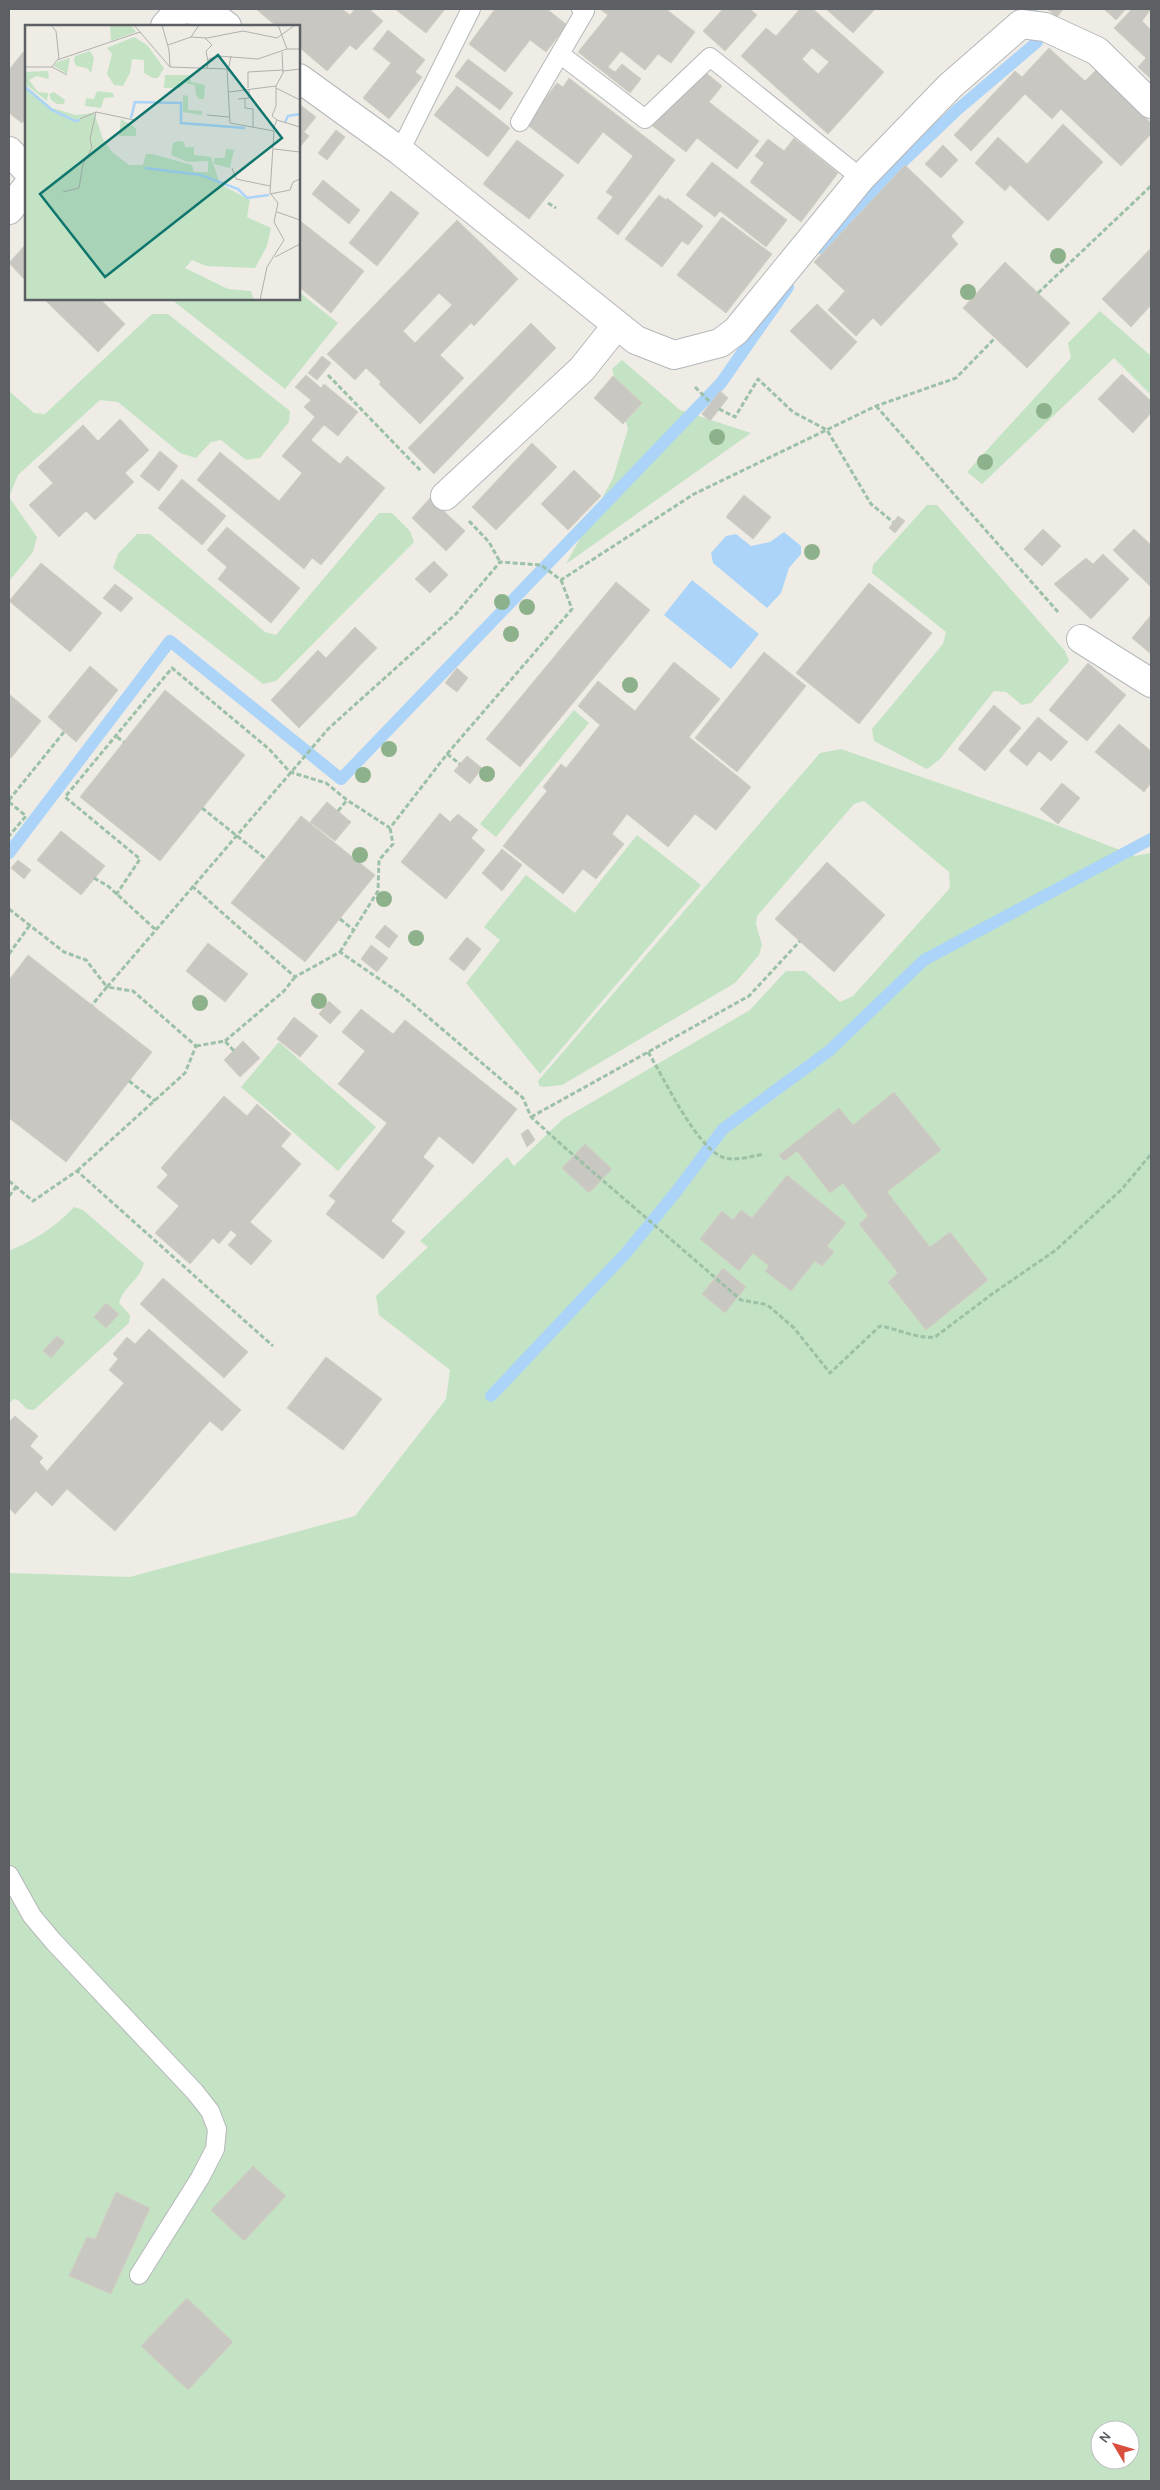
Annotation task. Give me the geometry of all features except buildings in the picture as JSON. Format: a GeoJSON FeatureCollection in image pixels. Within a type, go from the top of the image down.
{"type":"FeatureCollection","features":[{"type":"Feature","properties":{"kind":"street"},"geometry":{"type":"LineString","coordinates":[[166,25],[180,9]]}},
{"type":"Feature","properties":{"kind":"street"},"geometry":{"type":"LineString","coordinates":[[300,79],[400,151],[636,340],[674,355],[720,343],[736,331],[861,178],[950,86],[1027,21],[1097,51],[1151,104]]}},
{"type":"Feature","properties":{"kind":"street"},"geometry":{"type":"LineString","coordinates":[[9,151],[25,168]]}},
{"type":"Feature","properties":{"kind":"street"},"geometry":{"type":"LineString","coordinates":[[9,210],[25,189]]}},
{"type":"Feature","properties":{"kind":"street"},"geometry":{"type":"LineString","coordinates":[[446,496],[582,369],[617,325]]}},
{"type":"Feature","properties":{"kind":"street"},"geometry":{"type":"LineString","coordinates":[[1081,639],[1151,683]]}},
{"type":"Feature","properties":{"kind":"lane"},"geometry":{"type":"LineString","coordinates":[[400,151],[472,9]]}},
{"type":"Feature","properties":{"kind":"lane"},"geometry":{"type":"LineString","coordinates":[[520,122],[585,11],[581,9]]}},
{"type":"Feature","properties":{"kind":"lane"},"geometry":{"type":"LineString","coordinates":[[560,54],[645,119],[710,57],[861,178]]}},
{"type":"Feature","properties":{"kind":"lane"},"geometry":{"type":"LineString","coordinates":[[9,1875],[32,1916],[53,1941],[195,2092],[210,2111],[217,2129],[215,2148],[200,2178],[139,2275]]}},
{"type":"Feature","properties":{"kind":"path"},"geometry":{"type":"LineString","coordinates":[[1038,293],[1151,186]]}},
{"type":"Feature","properties":{"kind":"path"},"geometry":{"type":"LineString","coordinates":[[548,202],[556,208]]}},
{"type":"Feature","properties":{"kind":"path"},"geometry":{"type":"LineString","coordinates":[[561,580],[694,494],[876,406],[956,378],[995,338]]}},
{"type":"Feature","properties":{"kind":"path"},"geometry":{"type":"LineString","coordinates":[[328,374],[489,542],[500,562]]}},
{"type":"Feature","properties":{"kind":"path"},"geometry":{"type":"LineString","coordinates":[[719,409],[735,417],[758,379],[793,412],[827,430],[870,504],[893,522]]}},
{"type":"Feature","properties":{"kind":"path"},"geometry":{"type":"LineString","coordinates":[[701,395],[711,403]]}},
{"type":"Feature","properties":{"kind":"path"},"geometry":{"type":"LineString","coordinates":[[876,406],[1081,639]]}},
{"type":"Feature","properties":{"kind":"path"},"geometry":{"type":"LineString","coordinates":[[390,828],[447,754],[572,609],[561,580],[541,565],[500,562]]}},
{"type":"Feature","properties":{"kind":"path"},"geometry":{"type":"LineString","coordinates":[[92,1005],[329,728],[456,614],[500,562]]}},
{"type":"Feature","properties":{"kind":"path"},"geometry":{"type":"LineString","coordinates":[[116,894],[140,859],[65,797],[172,668],[269,749],[290,772],[326,783],[347,800],[390,828],[393,844],[379,860],[378,892],[340,952],[295,977],[284,991],[224,1041],[196,1046]]}},
{"type":"Feature","properties":{"kind":"path"},"geometry":{"type":"LineString","coordinates":[[9,836],[26,816],[9,801],[64,732]]}},
{"type":"Feature","properties":{"kind":"path"},"geometry":{"type":"LineString","coordinates":[[117,736],[124,742]]}},
{"type":"Feature","properties":{"kind":"path"},"geometry":{"type":"LineString","coordinates":[[447,754],[460,764]]}},
{"type":"Feature","properties":{"kind":"path"},"geometry":{"type":"LineString","coordinates":[[338,811],[347,800]]}},
{"type":"Feature","properties":{"kind":"path"},"geometry":{"type":"LineString","coordinates":[[202,808],[266,859]]}},
{"type":"Feature","properties":{"kind":"path"},"geometry":{"type":"LineString","coordinates":[[94,878],[116,894],[156,930]]}},
{"type":"Feature","properties":{"kind":"path"},"geometry":{"type":"LineString","coordinates":[[192,886],[295,977]]}},
{"type":"Feature","properties":{"kind":"path"},"geometry":{"type":"LineString","coordinates":[[9,909],[64,952],[86,960],[107,987],[133,991],[196,1046]]}},
{"type":"Feature","properties":{"kind":"path"},"geometry":{"type":"LineString","coordinates":[[340,919],[355,931]]}},
{"type":"Feature","properties":{"kind":"path"},"geometry":{"type":"LineString","coordinates":[[9,954],[30,925]]}},
{"type":"Feature","properties":{"kind":"path"},"geometry":{"type":"LineString","coordinates":[[531,1117],[749,996],[800,941]]}},
{"type":"Feature","properties":{"kind":"path"},"geometry":{"type":"LineString","coordinates":[[340,952],[401,994],[523,1098],[531,1117],[741,1300],[764,1304],[776,1312],[794,1328],[830,1373],[880,1326],[902,1330],[923,1338],[935,1337],[992,1294],[1056,1250],[1122,1189],[1151,1154]]}},
{"type":"Feature","properties":{"kind":"path"},"geometry":{"type":"LineString","coordinates":[[224,1041],[234,1050]]}},
{"type":"Feature","properties":{"kind":"path"},"geometry":{"type":"LineString","coordinates":[[9,1181],[33,1201],[77,1171],[185,1073],[196,1046]]}},
{"type":"Feature","properties":{"kind":"path"},"geometry":{"type":"LineString","coordinates":[[648,1052],[695,1133],[709,1147],[723,1158],[734,1159],[764,1154]]}},
{"type":"Feature","properties":{"kind":"path"},"geometry":{"type":"LineString","coordinates":[[129,1081],[155,1100]]}},
{"type":"Feature","properties":{"kind":"path"},"geometry":{"type":"LineString","coordinates":[[77,1171],[273,1346]]}},
{"type":"Feature","properties":{"kind":"path"},"geometry":{"type":"LineString","coordinates":[[9,1196],[16,1187]]}},
{"type":"Feature","properties":{"kind":"green space"},"geometry":{"type":"Polygon","coordinates":[[[300,293],[338,323],[285,389],[172,300],[300,300],[300,293]]]}},
{"type":"Feature","properties":{"kind":"green space"},"geometry":{"type":"Polygon","coordinates":[[[1100,311],[1151,356],[1151,395],[1114,358],[982,484],[967,472],[1071,358],[1068,343],[1100,311]]]}},
{"type":"Feature","properties":{"kind":"green space"},"geometry":{"type":"Polygon","coordinates":[[[152,314],[168,314],[290,411],[289,422],[260,458],[246,460],[221,440],[211,442],[196,458],[180,453],[118,402],[100,400],[18,475],[9,497],[9,391],[34,413],[45,414],[152,314]]]}},
{"type":"Feature","properties":{"kind":"green space"},"geometry":{"type":"Polygon","coordinates":[[[622,360],[680,410],[751,433],[566,564],[613,478],[628,429],[612,369],[622,360]]]}},
{"type":"Feature","properties":{"kind":"green space"},"geometry":{"type":"Polygon","coordinates":[[[9,497],[37,537],[33,552],[9,581],[9,497]]]}},
{"type":"Feature","properties":{"kind":"green space"},"geometry":{"type":"Polygon","coordinates":[[[927,505],[937,505],[1065,651],[1069,661],[1031,703],[1022,705],[1006,692],[994,691],[940,759],[927,769],[874,741],[872,729],[943,644],[946,632],[872,573],[873,565],[927,505]]]}},
{"type":"Feature","properties":{"kind":"green space"},"geometry":{"type":"Polygon","coordinates":[[[379,513],[392,513],[410,531],[414,542],[276,681],[263,684],[113,568],[118,554],[137,534],[150,534],[265,632],[276,635],[379,513]]]}},
{"type":"Feature","properties":{"kind":"green space"},"geometry":{"type":"Polygon","coordinates":[[[574,710],[589,723],[496,837],[480,824],[574,710]]]}},
{"type":"Feature","properties":{"kind":"green space"},"geometry":{"type":"Polygon","coordinates":[[[841,749],[1028,814],[1135,856],[1151,853],[1151,2481],[9,2481],[9,1573],[130,1577],[355,1516],[446,1399],[450,1370],[379,1315],[376,1296],[428,1247],[420,1241],[507,1157],[514,1166],[563,1119],[750,1010],[786,971],[805,971],[840,1002],[853,996],[950,888],[949,872],[864,801],[854,804],[757,916],[756,924],[762,945],[759,955],[735,983],[562,1085],[544,1087],[539,1086],[538,1081],[820,753],[841,749]]]}},
{"type":"Feature","properties":{"kind":"green space"},"geometry":{"type":"Polygon","coordinates":[[[637,835],[701,885],[540,1074],[466,983],[500,940],[484,927],[526,875],[575,913],[637,835]]]}},
{"type":"Feature","properties":{"kind":"green space"},"geometry":{"type":"Polygon","coordinates":[[[279,1042],[376,1127],[338,1171],[241,1087],[279,1042]]]}},
{"type":"Feature","properties":{"kind":"green space"},"geometry":{"type":"Polygon","coordinates":[[[74,1207],[83,1210],[144,1263],[139,1274],[124,1292],[119,1303],[130,1315],[129,1323],[34,1410],[27,1409],[18,1400],[14,1399],[9,1403],[9,1251],[44,1233],[74,1207]]]}},
{"type":"Feature","properties":{"kind":"water"},"geometry":{"type":"Polygon","coordinates":[[[784,532],[801,546],[801,554],[789,568],[781,593],[767,608],[713,563],[711,553],[726,536],[736,534],[751,546],[770,542],[784,532]]]}},
{"type":"Feature","properties":{"kind":"water"},"geometry":{"type":"Polygon","coordinates":[[[692,580],[759,634],[731,669],[664,615],[692,580]]]}},
{"type":"Feature","properties":{"kind":"waterway"},"geometry":{"type":"LineString","coordinates":[[820,248],[893,171],[957,110],[1037,42],[1031,9]]}},
{"type":"Feature","properties":{"kind":"waterway"},"geometry":{"type":"LineString","coordinates":[[9,853],[170,641],[341,779],[721,383],[788,287]]}},
{"type":"Feature","properties":{"kind":"waterway"},"geometry":{"type":"LineString","coordinates":[[491,1396],[626,1253],[676,1192],[723,1129],[829,1051],[924,960],[1151,839]]}}]}
